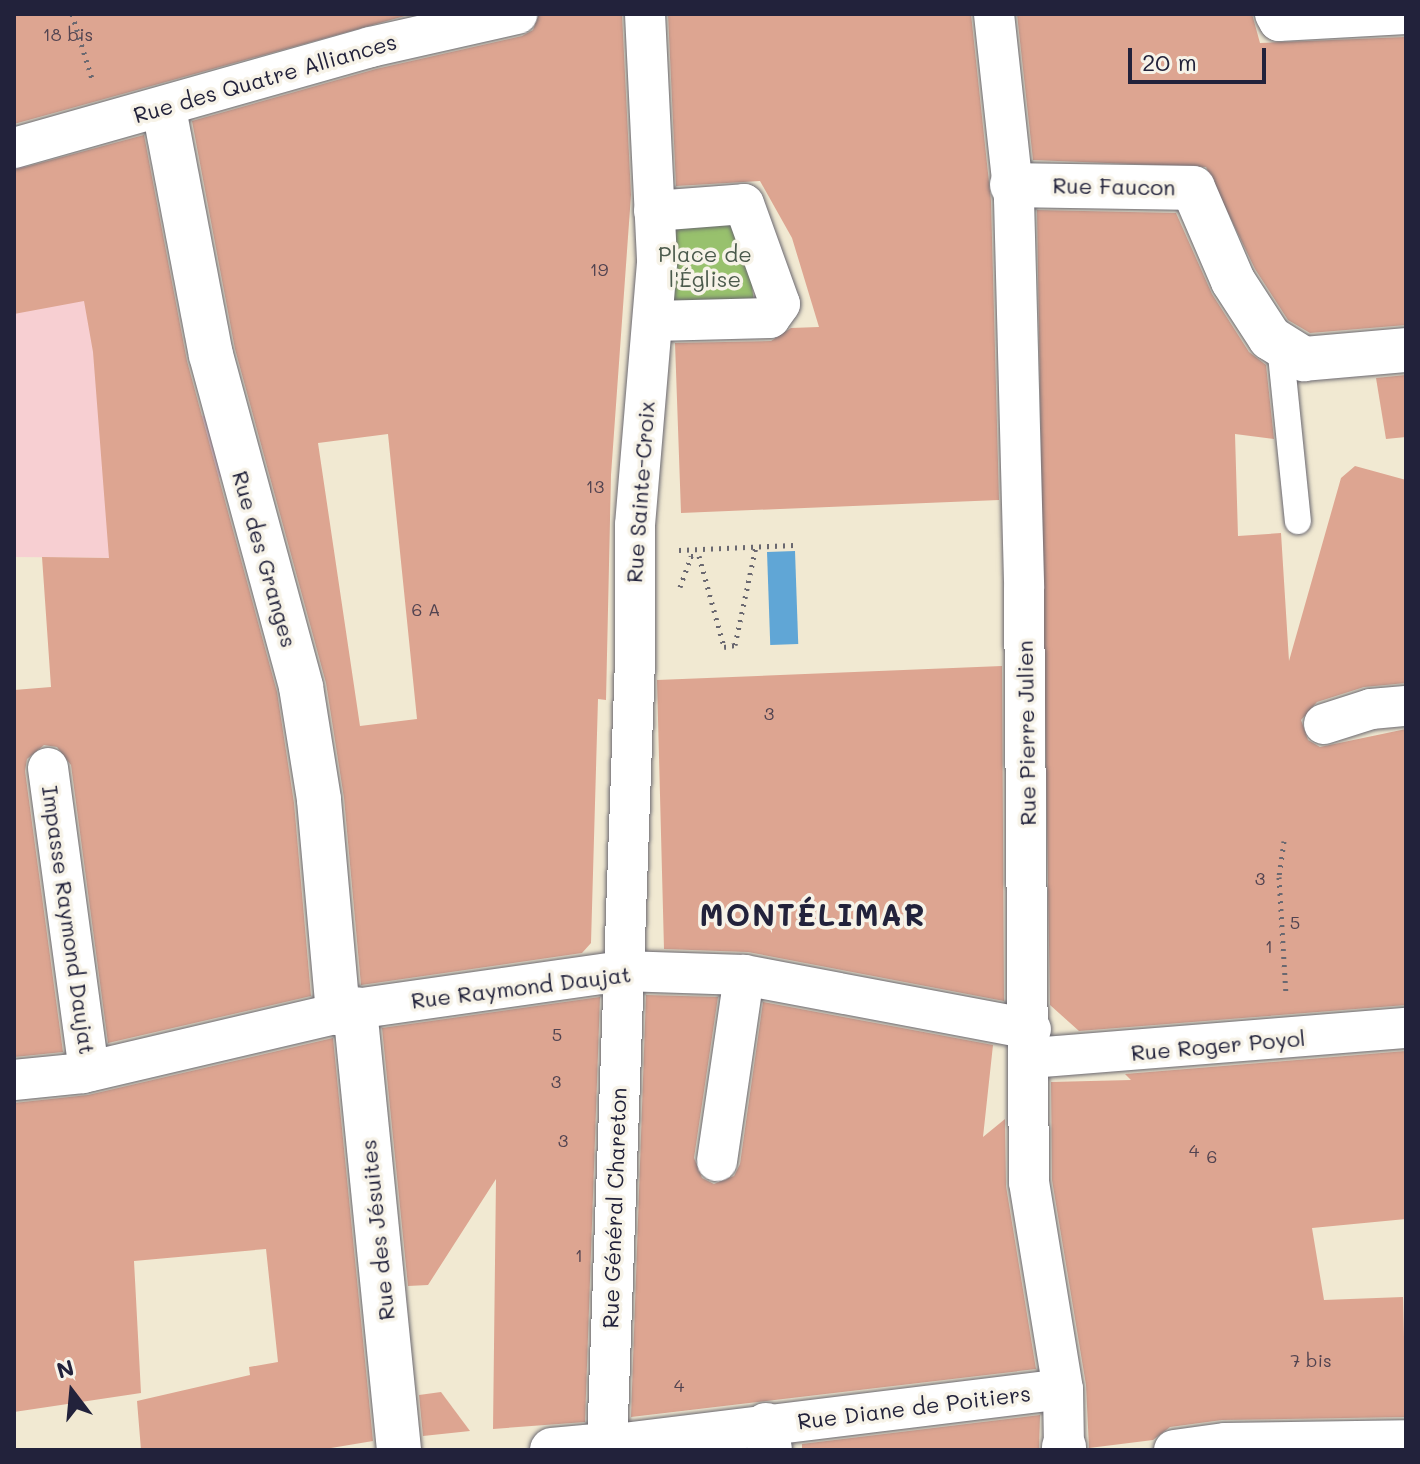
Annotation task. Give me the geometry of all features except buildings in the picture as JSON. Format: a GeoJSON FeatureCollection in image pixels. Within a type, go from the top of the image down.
{"type":"FeatureCollection","features":[{"type":"Feature","properties":{"kind":"street","name":"Rue des Quatre Alliances"},"geometry":{"type":"LineString","coordinates":[[14,148],[164,109],[370,47],[517,14]]}},
{"type":"Feature","properties":{"kind":"street","name":"Rue Sainte-Croix"},"geometry":{"type":"LineString","coordinates":[[622,971],[635,660],[634,552],[654,321],[654,211],[645,14]]}},
{"type":"Feature","properties":{"kind":"street","name":"Rue Pierre Julien"},"geometry":{"type":"LineString","coordinates":[[994,14],[1012,185],[1031,1043],[1029,1182],[1063,1389],[1064,1448]]}},
{"type":"Feature","properties":{"kind":"street"},"geometry":{"type":"LineString","coordinates":[[1275,14],[1279,21],[1406,14]]}},
{"type":"Feature","properties":{"kind":"street","name":"Rue des Granges"},"geometry":{"type":"LineString","coordinates":[[164,109],[211,355],[301,687],[346,1011]]}},
{"type":"Feature","properties":{"kind":"street","name":"Rue Faucon"},"geometry":{"type":"LineString","coordinates":[[1012,185],[1193,188],[1233,281],[1270,338],[1280,345]]}},
{"type":"Feature","properties":{"kind":"street"},"geometry":{"type":"LineString","coordinates":[[654,211],[744,204],[780,304],[770,318],[654,321]]}},
{"type":"Feature","properties":{"kind":"street"},"geometry":{"type":"LineString","coordinates":[[1280,345],[1304,359],[1406,350]]}},
{"type":"Feature","properties":{"kind":"street"},"geometry":{"type":"LineString","coordinates":[[1324,724],[1371,709],[1406,706]]}},
{"type":"Feature","properties":{"kind":"street","name":"Impasse Raymond Daujat"},"geometry":{"type":"LineString","coordinates":[[48,768],[89,1071]]}},
{"type":"Feature","properties":{"kind":"street","name":"Rue Raymond Daujat"},"geometry":{"type":"LineString","coordinates":[[14,1080],[89,1071],[346,1011],[622,971],[744,975],[1031,1043]]}},
{"type":"Feature","properties":{"kind":"street","name":"Rue Général Chareton"},"geometry":{"type":"LineString","coordinates":[[607,1445],[622,971]]}},
{"type":"Feature","properties":{"kind":"street"},"geometry":{"type":"LineString","coordinates":[[717,1161],[744,975]]}},
{"type":"Feature","properties":{"kind":"street","name":"Rue des Jésuites"},"geometry":{"type":"LineString","coordinates":[[346,1011],[399,1450]]}},
{"type":"Feature","properties":{"kind":"street","name":"Rue Roger Poyol"},"geometry":{"type":"LineString","coordinates":[[1031,1043],[1289,1039],[1406,1028]]}},
{"type":"Feature","properties":{"kind":"street","name":"Rue Diane de Poitiers"},"geometry":{"type":"LineString","coordinates":[[607,1445],[768,1438],[1063,1389]]}},
{"type":"Feature","properties":{"kind":"street"},"geometry":{"type":"LineString","coordinates":[[1174,1450],[1225,1443],[1406,1440]]}},
{"type":"Feature","properties":{"kind":"street"},"geometry":{"type":"LineString","coordinates":[[552,1450],[607,1445]]}},
{"type":"Feature","properties":{"kind":"lane"},"geometry":{"type":"LineString","coordinates":[[1280,345],[1298,521]]}},
{"type":"Feature","properties":{"kind":"path"},"geometry":{"type":"LineString","coordinates":[[72,14],[105,122]]}},
{"type":"Feature","properties":{"kind":"path"},"geometry":{"type":"LineString","coordinates":[[634,552],[794,545]]}},
{"type":"Feature","properties":{"kind":"path"},"geometry":{"type":"LineString","coordinates":[[677,596],[691,556],[699,556],[724,647],[735,645],[756,546]]}},
{"type":"Feature","properties":{"kind":"path"},"geometry":{"type":"LineString","coordinates":[[1284,841],[1279,877],[1289,1039]]}},
{"type":"Feature","properties":{"kind":"shaded area"},"geometry":{"type":"Polygon","coordinates":[[[25,165],[43,269],[77,264],[154,419],[212,415],[228,477],[121,480],[125,558],[14,557],[14,168],[25,165]]]}},
{"type":"Feature","properties":{"kind":"green space","name":"Place de l'Église"},"geometry":{"type":"Polygon","coordinates":[[[741,194],[755,311],[661,319],[659,199],[741,194]]]}},
{"type":"Feature","properties":{"kind":"water"},"geometry":{"type":"Polygon","coordinates":[[[795,551],[798,644],[770,645],[767,552],[795,551]]]}},
{"type":"Feature","properties":{"kind":"district","name":"MONTÉLIMAR"},"geometry":{"type":"Point","coordinates":[813,914]}}]}
